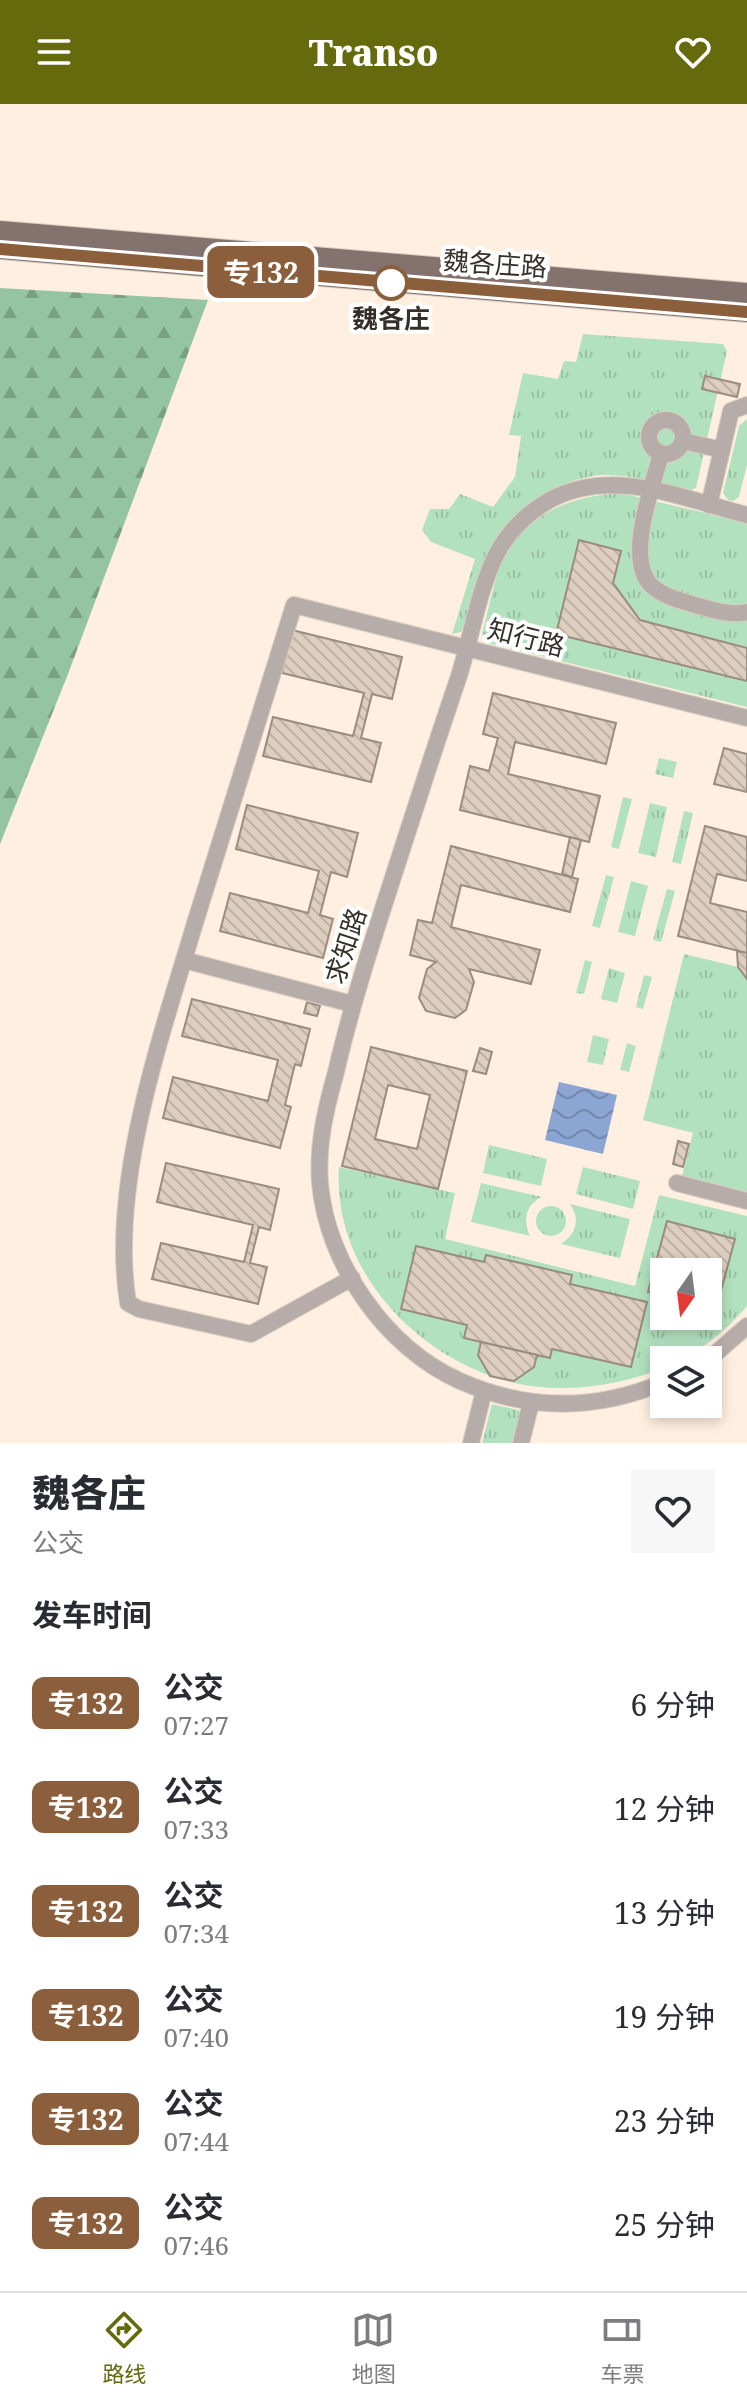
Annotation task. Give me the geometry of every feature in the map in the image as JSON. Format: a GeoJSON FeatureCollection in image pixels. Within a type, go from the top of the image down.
{"type":"FeatureCollection","features":[{"type":"Feature","properties":{"kind":"main road","name":"魏各庄路"},"geometry":{"type":"LineString","coordinates":[[0,231],[747,293]]}},
{"type":"Feature","properties":{"kind":"main road","name":"魏各庄路"},"geometry":{"type":"LineString","coordinates":[[0,249],[747,312]]}},
{"type":"Feature","properties":{"kind":"street"},"geometry":{"type":"LineString","coordinates":[[709,505],[731,411],[747,405]]}},
{"type":"Feature","properties":{"kind":"street"},"geometry":{"type":"LineString","coordinates":[[670,420],[679,426],[683,441],[677,450],[661,454],[650,442],[650,430],[658,422],[670,420]]}},
{"type":"Feature","properties":{"kind":"street"},"geometry":{"type":"LineString","coordinates":[[683,441],[722,450]]}},
{"type":"Feature","properties":{"kind":"street"},"geometry":{"type":"LineString","coordinates":[[661,454],[640,537],[642,563],[649,584],[665,596],[683,602],[737,614],[747,612]]}},
{"type":"Feature","properties":{"kind":"street","name":"求知路"},"geometry":{"type":"LineString","coordinates":[[650,1388],[602,1401],[570,1405],[531,1403],[484,1391],[453,1378],[425,1360],[391,1332],[352,1278],[325,1215],[319,1152],[352,1004],[496,555],[508,535],[548,501],[584,487],[625,485],[709,505],[746,510]]}},
{"type":"Feature","properties":{"kind":"street","name":"知行路"},"geometry":{"type":"LineString","coordinates":[[184,960],[294,605],[747,718]]}},
{"type":"Feature","properties":{"kind":"street"},"geometry":{"type":"LineString","coordinates":[[352,1004],[184,960],[156,1057],[129,1189],[124,1249],[128,1303],[139,1309],[251,1334],[352,1278]]}},
{"type":"Feature","properties":{"kind":"street"},"geometry":{"type":"LineString","coordinates":[[677,1183],[747,1201]]}},
{"type":"Feature","properties":{"kind":"street"},"geometry":{"type":"LineString","coordinates":[[722,1348],[747,1326]]}},
{"type":"Feature","properties":{"kind":"street"},"geometry":{"type":"LineString","coordinates":[[471,1443],[484,1391]]}},
{"type":"Feature","properties":{"kind":"street"},"geometry":{"type":"LineString","coordinates":[[521,1443],[531,1403]]}},
{"type":"Feature","properties":{"kind":"green space"},"geometry":{"type":"Polygon","coordinates":[[[0,288],[208,300],[68,674],[0,844],[0,288]]]}},
{"type":"Feature","properties":{"kind":"green space"},"geometry":{"type":"Polygon","coordinates":[[[583,334],[723,344],[727,351],[696,488],[689,491],[636,478],[603,475],[569,482],[531,502],[515,516],[492,548],[464,627],[461,632],[452,634],[475,559],[431,542],[422,530],[430,509],[449,509],[460,494],[493,507],[515,477],[521,436],[509,435],[523,373],[558,379],[564,361],[576,362],[583,334]]]}},
{"type":"Feature","properties":{"kind":"green space"},"geometry":{"type":"Polygon","coordinates":[[[747,419],[747,465],[739,497],[728,500],[723,493],[739,426],[747,419]]]}},
{"type":"Feature","properties":{"kind":"green space"},"geometry":{"type":"Polygon","coordinates":[[[621,493],[747,523],[747,707],[488,643],[482,634],[500,567],[521,534],[534,522],[565,504],[621,493]]]}},
{"type":"Feature","properties":{"kind":"green space"},"geometry":{"type":"Polygon","coordinates":[[[659,758],[677,762],[673,778],[655,774],[659,758]]]}},
{"type":"Feature","properties":{"kind":"green space"},"geometry":{"type":"Polygon","coordinates":[[[623,797],[632,799],[619,849],[611,847],[623,797]]]}},
{"type":"Feature","properties":{"kind":"green space"},"geometry":{"type":"Polygon","coordinates":[[[650,803],[667,807],[656,857],[638,853],[650,803]]]}},
{"type":"Feature","properties":{"kind":"green space"},"geometry":{"type":"Polygon","coordinates":[[[684,811],[693,813],[681,864],[672,862],[684,811]]]}},
{"type":"Feature","properties":{"kind":"green space"},"geometry":{"type":"Polygon","coordinates":[[[606,875],[614,877],[600,928],[592,926],[606,875]]]}},
{"type":"Feature","properties":{"kind":"green space"},"geometry":{"type":"Polygon","coordinates":[[[631,881],[648,886],[635,936],[618,932],[631,881]]]}},
{"type":"Feature","properties":{"kind":"green space"},"geometry":{"type":"Polygon","coordinates":[[[667,889],[675,891],[661,942],[653,940],[667,889]]]}},
{"type":"Feature","properties":{"kind":"green space"},"geometry":{"type":"Polygon","coordinates":[[[684,954],[747,969],[747,1192],[682,1176],[693,1133],[643,1120],[684,954]]]}},
{"type":"Feature","properties":{"kind":"green space"},"geometry":{"type":"Polygon","coordinates":[[[585,960],[592,962],[584,994],[576,993],[585,960]]]}},
{"type":"Feature","properties":{"kind":"green space"},"geometry":{"type":"Polygon","coordinates":[[[609,968],[625,973],[617,1003],[601,999],[609,968]]]}},
{"type":"Feature","properties":{"kind":"green space"},"geometry":{"type":"Polygon","coordinates":[[[644,975],[652,977],[643,1009],[636,1007],[644,975]]]}},
{"type":"Feature","properties":{"kind":"green space"},"geometry":{"type":"Polygon","coordinates":[[[593,1035],[609,1039],[603,1065],[587,1062],[593,1035]]]}},
{"type":"Feature","properties":{"kind":"green space"},"geometry":{"type":"Polygon","coordinates":[[[627,1043],[636,1046],[629,1072],[620,1070],[627,1043]]]}},
{"type":"Feature","properties":{"kind":"green space"},"geometry":{"type":"Polygon","coordinates":[[[489,1145],[547,1159],[541,1186],[483,1173],[489,1145]]]}},
{"type":"Feature","properties":{"kind":"green space"},"geometry":{"type":"Polygon","coordinates":[[[339,1167],[455,1193],[445,1239],[635,1286],[659,1195],[747,1216],[747,1306],[730,1324],[704,1346],[650,1346],[650,1373],[646,1374],[609,1384],[571,1388],[514,1383],[478,1371],[445,1354],[414,1331],[388,1305],[366,1274],[350,1241],[341,1205],[339,1167]]]}},
{"type":"Feature","properties":{"kind":"green space"},"geometry":{"type":"Polygon","coordinates":[[[583,1167],[640,1181],[633,1209],[576,1194],[583,1167]]]}},
{"type":"Feature","properties":{"kind":"green space"},"geometry":{"type":"Polygon","coordinates":[[[481,1183],[542,1197],[532,1204],[527,1214],[530,1236],[471,1222],[481,1183]]]}},
{"type":"Feature","properties":{"kind":"green space"},"geometry":{"type":"Polygon","coordinates":[[[570,1204],[630,1219],[620,1258],[561,1244],[575,1226],[570,1204]]]}},
{"type":"Feature","properties":{"kind":"green space"},"geometry":{"type":"Polygon","coordinates":[[[551,1206],[562,1210],[566,1221],[562,1232],[551,1236],[540,1232],[536,1221],[540,1210],[551,1206]]]}},
{"type":"Feature","properties":{"kind":"green space"},"geometry":{"type":"Polygon","coordinates":[[[492,1404],[522,1411],[514,1443],[482,1443],[492,1404]]]}},
{"type":"Feature","properties":{"kind":"water"},"geometry":{"type":"Polygon","coordinates":[[[559,1082],[617,1095],[603,1154],[545,1140],[559,1082]]]}},
{"type":"Feature","properties":{"kind":"building"},"geometry":{"type":"Polygon","coordinates":[[[705,376],[740,384],[737,397],[702,389],[705,376]]]}},
{"type":"Feature","properties":{"kind":"building"},"geometry":{"type":"Polygon","coordinates":[[[579,540],[621,551],[613,583],[640,620],[747,648],[747,681],[556,634],[579,540]]]}},
{"type":"Feature","properties":{"kind":"building"},"geometry":{"type":"Polygon","coordinates":[[[292,630],[402,657],[392,699],[372,694],[361,738],[381,743],[371,782],[263,756],[273,717],[353,736],[364,693],[282,673],[292,630]]]}},
{"type":"Feature","properties":{"kind":"building"},"geometry":{"type":"Polygon","coordinates":[[[493,693],[616,723],[606,764],[515,742],[508,774],[600,796],[589,842],[460,810],[470,766],[489,771],[498,738],[483,734],[493,693]]]}},
{"type":"Feature","properties":{"kind":"building"},"geometry":{"type":"Polygon","coordinates":[[[724,748],[747,754],[747,792],[714,784],[724,748]]]}},
{"type":"Feature","properties":{"kind":"building"},"geometry":{"type":"Polygon","coordinates":[[[247,805],[358,833],[347,877],[331,872],[320,915],[333,919],[323,958],[220,931],[230,893],[308,913],[319,871],[236,849],[247,805]]]}},
{"type":"Feature","properties":{"kind":"building"},"geometry":{"type":"Polygon","coordinates":[[[705,826],[747,837],[747,881],[717,874],[710,903],[747,912],[747,953],[678,936],[705,826]]]}},
{"type":"Feature","properties":{"kind":"building"},"geometry":{"type":"Polygon","coordinates":[[[570,837],[581,840],[572,877],[562,874],[570,837]]]}},
{"type":"Feature","properties":{"kind":"building"},"geometry":{"type":"Polygon","coordinates":[[[451,846],[578,879],[570,912],[461,885],[451,927],[540,950],[531,984],[469,969],[474,982],[466,1010],[455,1018],[426,1011],[419,998],[427,969],[436,962],[410,955],[418,920],[432,923],[451,846]]]}},
{"type":"Feature","properties":{"kind":"building"},"geometry":{"type":"Polygon","coordinates":[[[737,951],[747,953],[747,979],[738,967],[737,951]]]}},
{"type":"Feature","properties":{"kind":"building"},"geometry":{"type":"Polygon","coordinates":[[[192,999],[310,1029],[301,1066],[295,1064],[285,1105],[291,1107],[280,1148],[163,1118],[173,1077],[268,1101],[278,1060],[182,1036],[192,999]]]}},
{"type":"Feature","properties":{"kind":"building"},"geometry":{"type":"Polygon","coordinates":[[[307,1002],[320,1006],[317,1016],[304,1013],[307,1002]]]}},
{"type":"Feature","properties":{"kind":"building"},"geometry":{"type":"Polygon","coordinates":[[[371,1047],[467,1071],[438,1189],[342,1166],[371,1047]],[[388,1085],[375,1139],[417,1149],[430,1095],[388,1085]]]}},
{"type":"Feature","properties":{"kind":"building"},"geometry":{"type":"Polygon","coordinates":[[[480,1048],[492,1052],[486,1074],[473,1071],[480,1048]]]}},
{"type":"Feature","properties":{"kind":"building"},"geometry":{"type":"Polygon","coordinates":[[[678,1141],[689,1144],[683,1167],[673,1164],[678,1141]]]}},
{"type":"Feature","properties":{"kind":"building"},"geometry":{"type":"Polygon","coordinates":[[[166,1163],[279,1189],[270,1230],[259,1227],[250,1263],[267,1267],[258,1304],[152,1279],[161,1243],[244,1262],[253,1225],[157,1202],[166,1163]]]}},
{"type":"Feature","properties":{"kind":"building"},"geometry":{"type":"Polygon","coordinates":[[[667,1221],[735,1239],[722,1287],[722,1258],[657,1258],[667,1221]]]}},
{"type":"Feature","properties":{"kind":"building"},"geometry":{"type":"Polygon","coordinates":[[[416,1246],[484,1262],[486,1255],[572,1275],[570,1284],[647,1302],[631,1367],[552,1349],[550,1358],[464,1338],[467,1325],[401,1309],[416,1246]]]}},
{"type":"Feature","properties":{"kind":"building"},"geometry":{"type":"Polygon","coordinates":[[[481,1342],[537,1355],[534,1367],[514,1381],[490,1376],[478,1355],[481,1342]]]}},
{"type":"Feature","properties":{"kind":"bus line","name":"专132"},"geometry":{"type":"LineString","coordinates":[[0,249],[747,312]]}},
{"type":"Feature","properties":{"kind":"place","name":"魏各庄"},"geometry":{"type":"Point","coordinates":[391,283]}}]}
